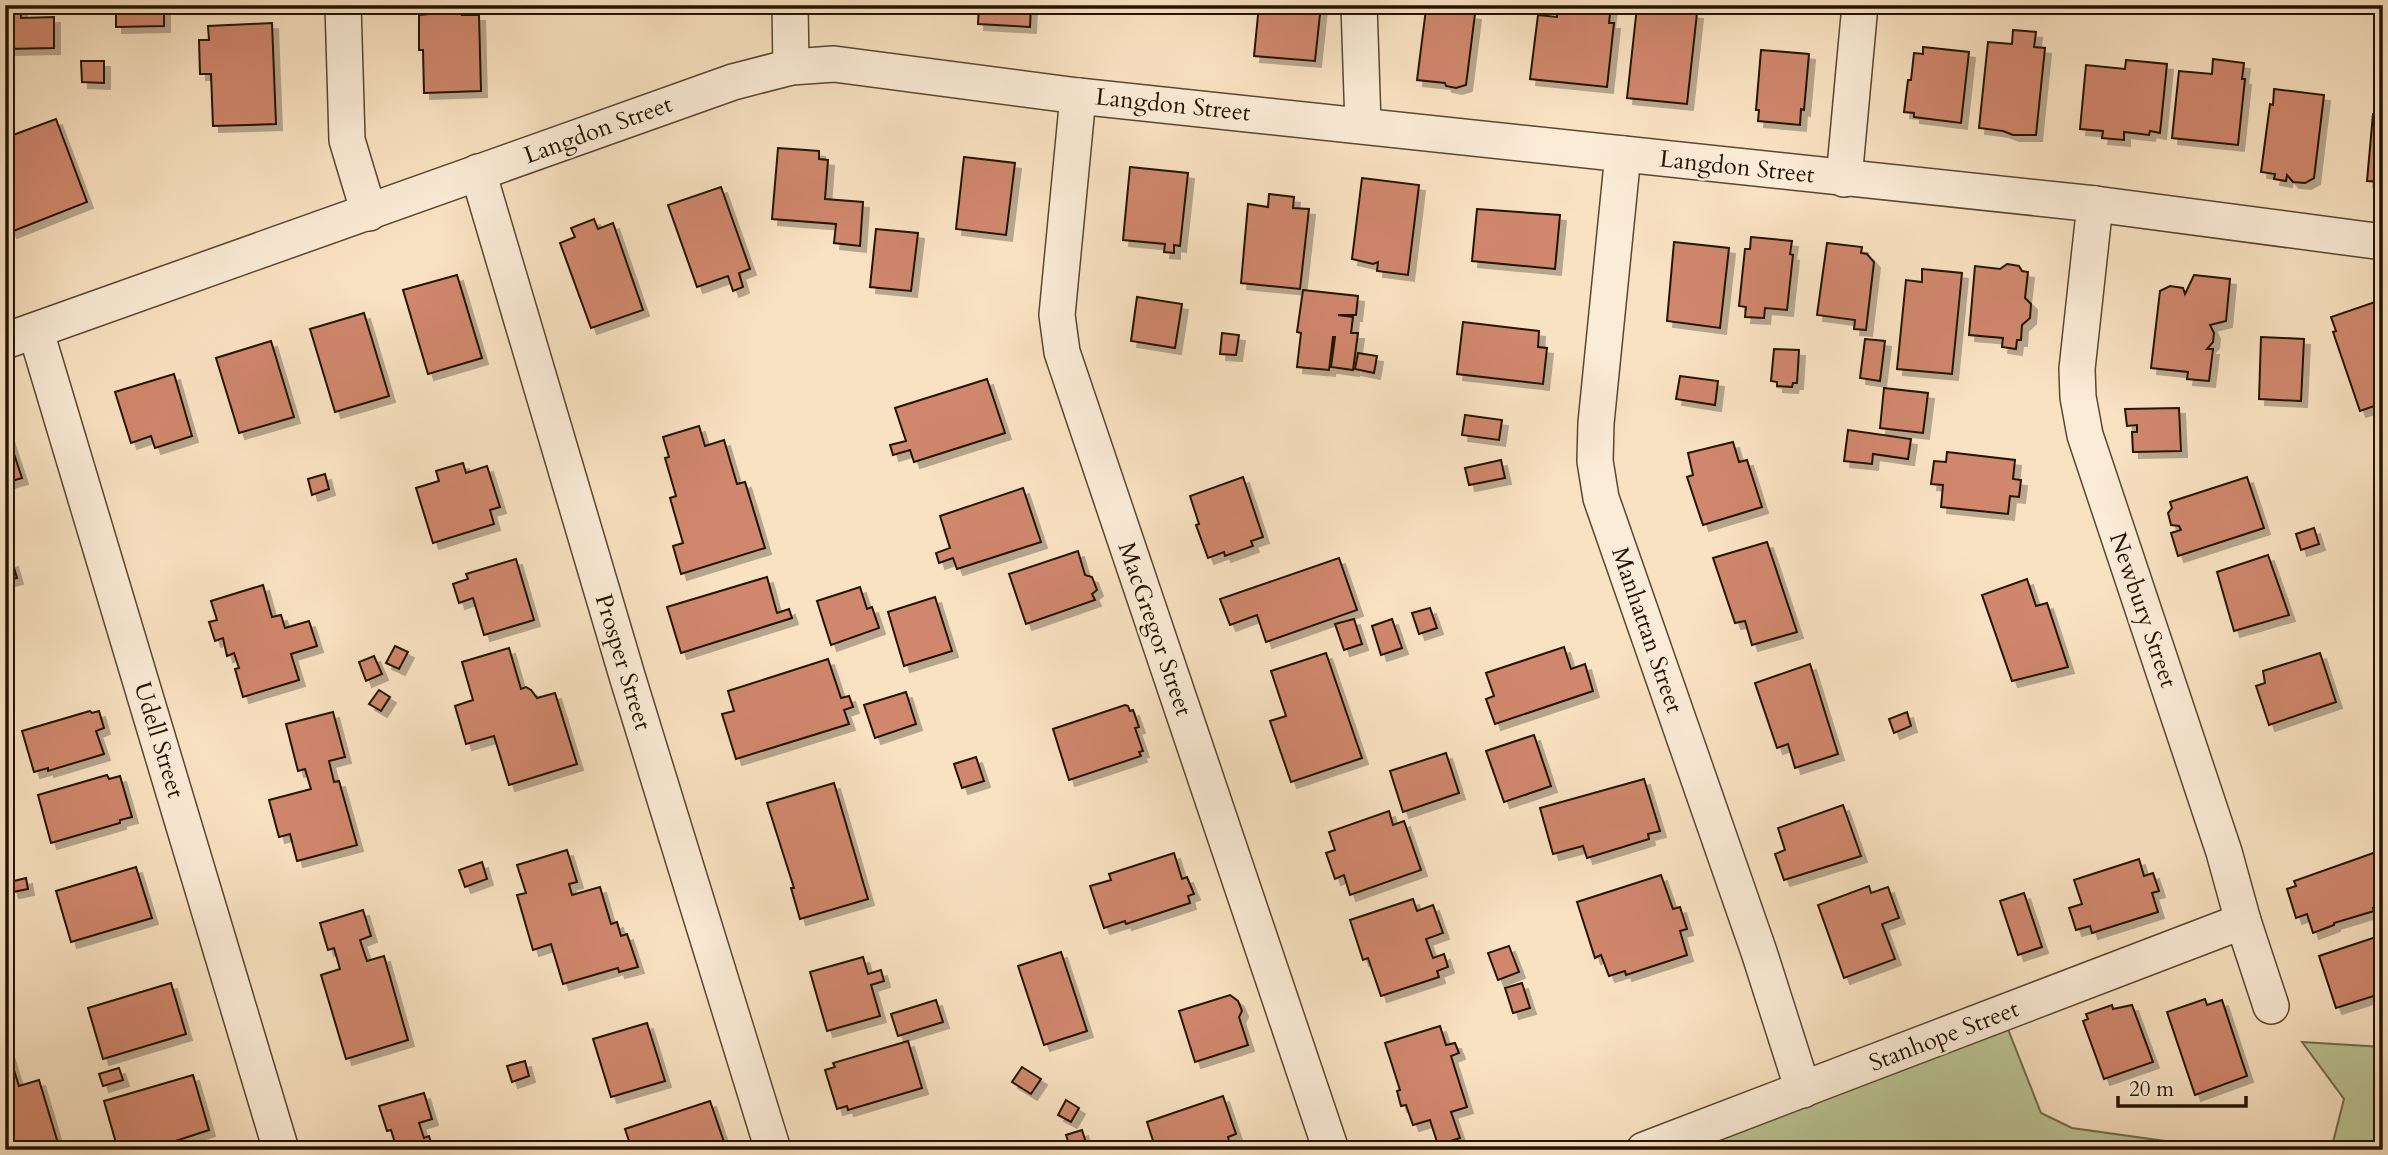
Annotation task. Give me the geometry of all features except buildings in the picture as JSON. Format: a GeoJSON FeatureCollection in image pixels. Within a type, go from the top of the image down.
{"type":"FeatureCollection","features":[{"type":"Feature","properties":{"kind":"street"},"geometry":{"type":"LineString","coordinates":[[342,5],[347,140],[369,213]]}},
{"type":"Feature","properties":{"kind":"street"},"geometry":{"type":"LineString","coordinates":[[790,5],[791,67]]}},
{"type":"Feature","properties":{"kind":"street"},"geometry":{"type":"LineString","coordinates":[[1359,5],[1363,125]]}},
{"type":"Feature","properties":{"kind":"street"},"geometry":{"type":"LineString","coordinates":[[1844,179],[1860,5]]}},
{"type":"Feature","properties":{"kind":"street","name":"Langdon Street"},"geometry":{"type":"LineString","coordinates":[[20,336],[733,82],[791,67],[834,64],[1078,96],[2095,204],[2383,242]]}},
{"type":"Feature","properties":{"kind":"street","name":"MacGregor Street"},"geometry":{"type":"LineString","coordinates":[[1078,96],[1057,315],[1062,352],[1331,1150]]}},
{"type":"Feature","properties":{"kind":"street","name":"Manhattan Street"},"geometry":{"type":"LineString","coordinates":[[1623,154],[1596,423],[1595,461],[1601,498],[1759,951],[1803,1090]]}},
{"type":"Feature","properties":{"kind":"street","name":"Prosper Street"},"geometry":{"type":"LineString","coordinates":[[478,172],[624,666],[773,1150]]}},
{"type":"Feature","properties":{"kind":"street","name":"Newbury Street"},"geometry":{"type":"LineString","coordinates":[[2095,204],[2077,369],[2078,397],[2085,435],[2224,852],[2271,1006]]}},
{"type":"Feature","properties":{"kind":"street","name":"Udell Street"},"geometry":{"type":"LineString","coordinates":[[20,336],[281,1150]]}},
{"type":"Feature","properties":{"kind":"street","name":"Stanhope Street"},"geometry":{"type":"LineString","coordinates":[[1644,1150],[2243,921]]}},
{"type":"Feature","properties":{"kind":"green space"},"geometry":{"type":"Polygon","coordinates":[[[2002,1014],[2041,1113],[2072,1128],[2172,1142],[2176,1150],[1642,1150],[2002,1014]]]}},
{"type":"Feature","properties":{"kind":"green space"},"geometry":{"type":"Polygon","coordinates":[[[2302,1042],[2383,1047],[2383,1150],[2331,1150],[2344,1099],[2302,1042]]]}}]}
